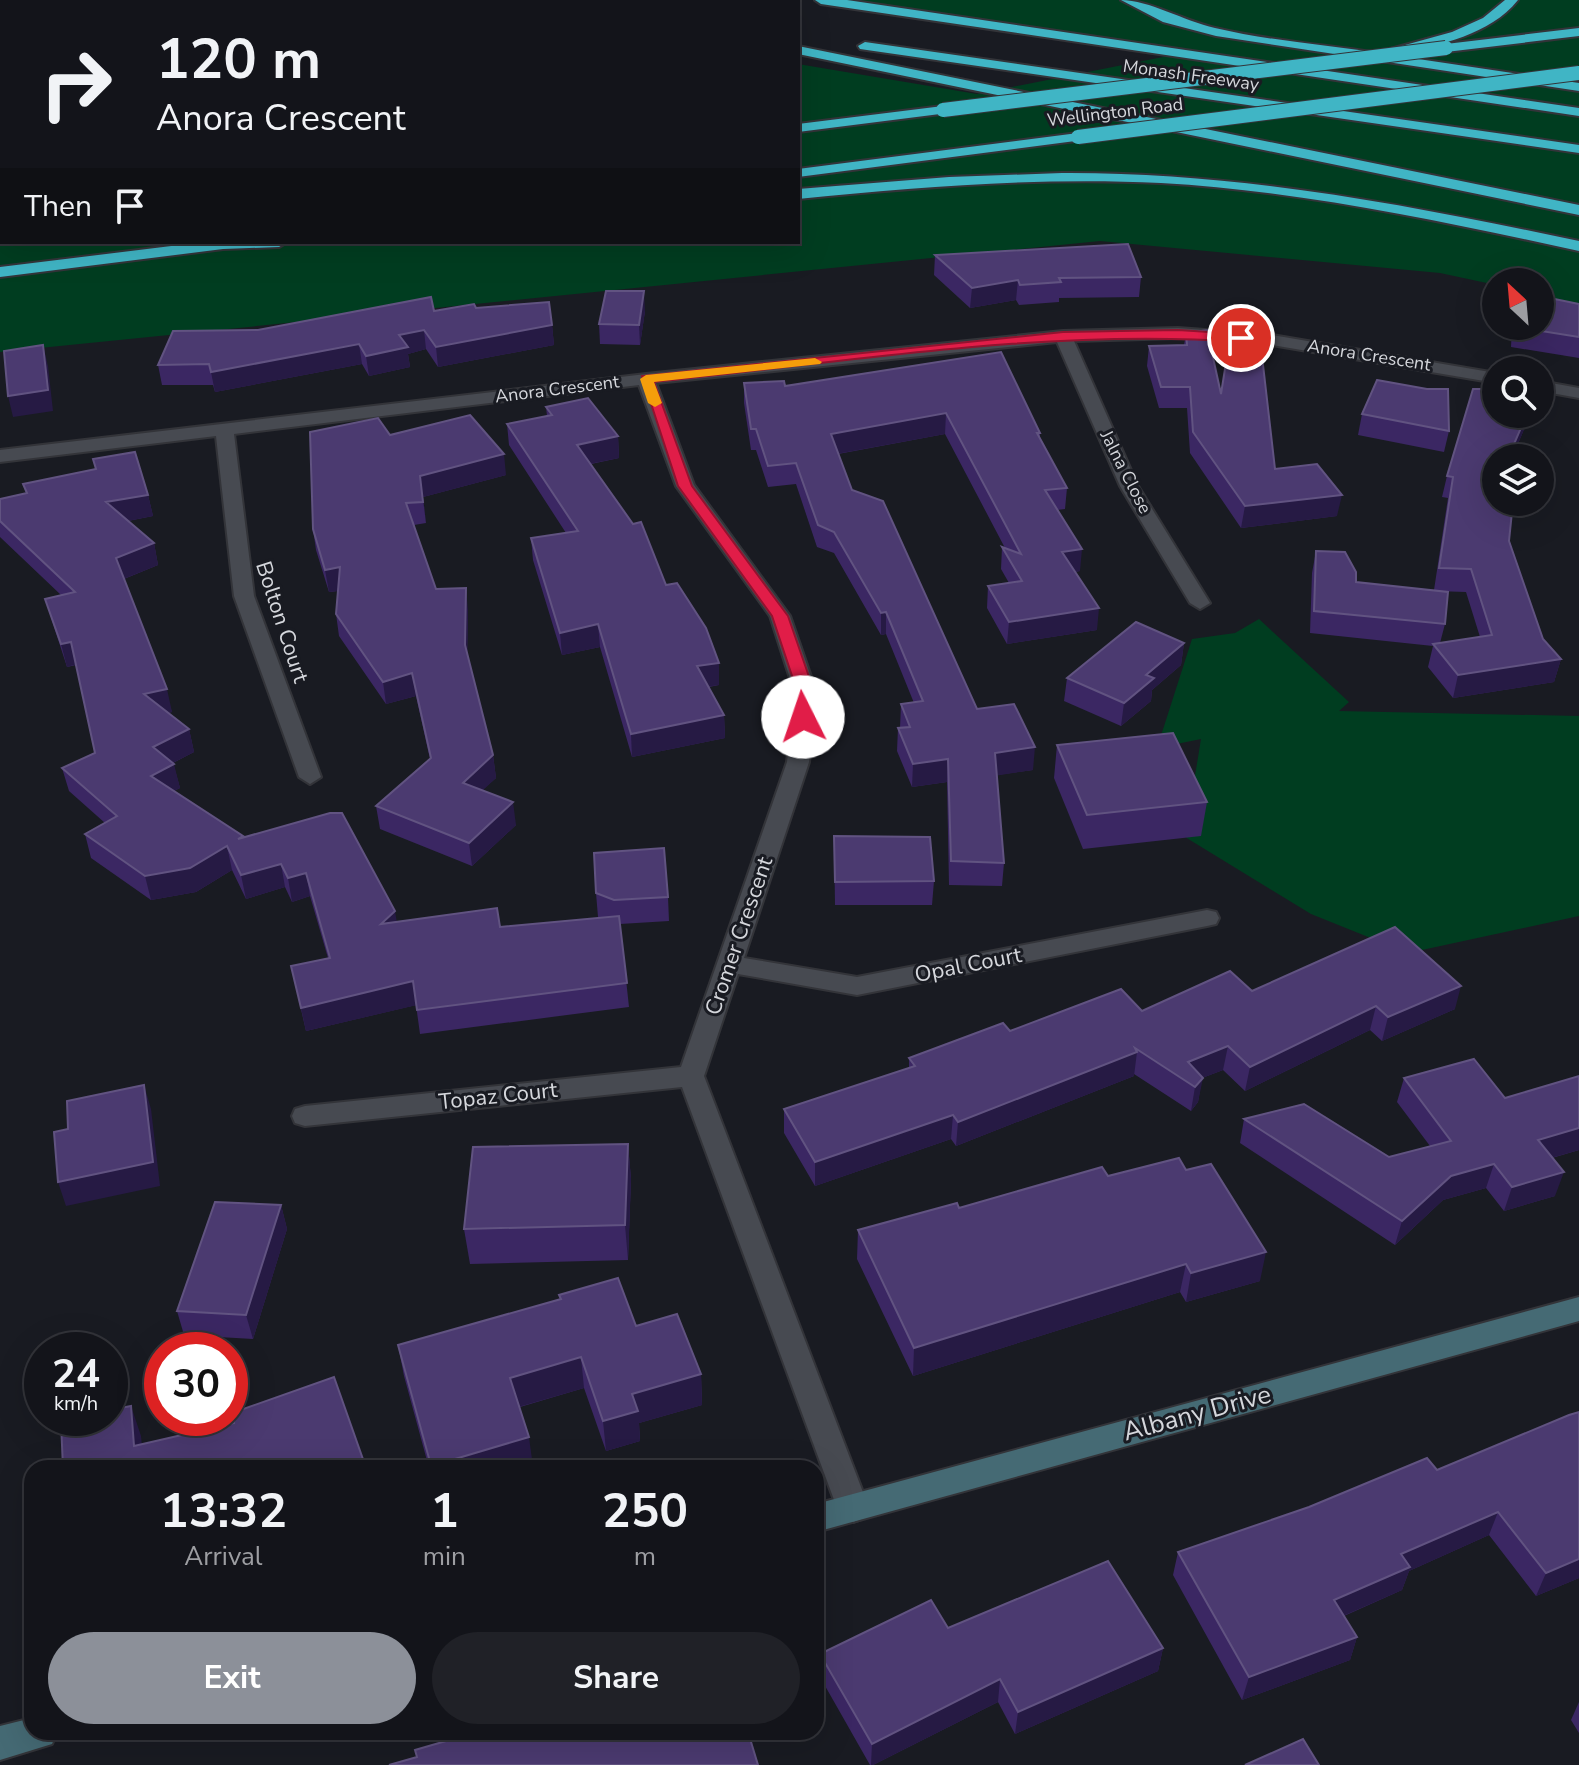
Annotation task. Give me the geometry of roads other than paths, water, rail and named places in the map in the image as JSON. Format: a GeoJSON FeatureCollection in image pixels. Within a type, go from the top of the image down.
{"type":"FeatureCollection","features":[{"type":"Feature","properties":{"kind":"highway","name":"Monash Freeway"},"geometry":{"type":"LineString","coordinates":[[821,0],[1579,112]]}},
{"type":"Feature","properties":{"kind":"highway"},"geometry":{"type":"LineString","coordinates":[[1127,0],[1168,19],[1216,32],[1579,87]]}},
{"type":"Feature","properties":{"kind":"highway"},"geometry":{"type":"LineString","coordinates":[[1382,56],[1472,28],[1501,13],[1512,0]]}},
{"type":"Feature","properties":{"kind":"highway","name":"Wellington Road"},"geometry":{"type":"LineString","coordinates":[[800,128],[1579,32]]}},
{"type":"Feature","properties":{"kind":"highway","name":"Monash Freeway"},"geometry":{"type":"LineString","coordinates":[[800,36],[1579,149]]}},
{"type":"Feature","properties":{"kind":"highway"},"geometry":{"type":"LineString","coordinates":[[800,50],[1579,210]]}},
{"type":"Feature","properties":{"kind":"highway","name":"Wellington Road"},"geometry":{"type":"LineString","coordinates":[[800,173],[1579,73]]}},
{"type":"Feature","properties":{"kind":"highway"},"geometry":{"type":"LineString","coordinates":[[800,194],[1014,179],[1102,177],[1169,180],[1262,188],[1420,212],[1579,246]]}},
{"type":"Feature","properties":{"kind":"highway"},"geometry":{"type":"LineString","coordinates":[[0,272],[226,244]]}},
{"type":"Feature","properties":{"kind":"highway"},"geometry":{"type":"LineString","coordinates":[[168,251],[254,244]]}},
{"type":"Feature","properties":{"kind":"street","name":"Anora Crescent"},"geometry":{"type":"LineString","coordinates":[[0,456],[646,379],[1063,336],[1178,333],[1272,340],[1482,376]]}},
{"type":"Feature","properties":{"kind":"street","name":"Jalna Close"},"geometry":{"type":"LineString","coordinates":[[1063,336],[1129,486],[1200,603]]}},
{"type":"Feature","properties":{"kind":"street","name":"Cromer Crescent"},"geometry":{"type":"LineString","coordinates":[[646,379],[685,486],[780,616],[806,694],[798,762],[691,1076]]}},
{"type":"Feature","properties":{"kind":"street"},"geometry":{"type":"LineString","coordinates":[[1554,389],[1579,393]]}},
{"type":"Feature","properties":{"kind":"street","name":"Bolton Court"},"geometry":{"type":"LineString","coordinates":[[224,429],[244,596],[310,777]]}},
{"type":"Feature","properties":{"kind":"street","name":"Opal Court"},"geometry":{"type":"LineString","coordinates":[[729,964],[857,986],[1207,918]]}},
{"type":"Feature","properties":{"kind":"street"},"geometry":{"type":"LineString","coordinates":[[691,1076],[853,1508]]}},
{"type":"Feature","properties":{"kind":"street","name":"Topaz Court"},"geometry":{"type":"LineString","coordinates":[[305,1116],[691,1076]]}},
{"type":"Feature","properties":{"kind":"street","name":"Albany Drive"},"geometry":{"type":"LineString","coordinates":[[824,1516],[1579,1309]]}},
{"type":"Feature","properties":{"kind":"street"},"geometry":{"type":"LineString","coordinates":[[0,1743],[24,1736]]}}]}
